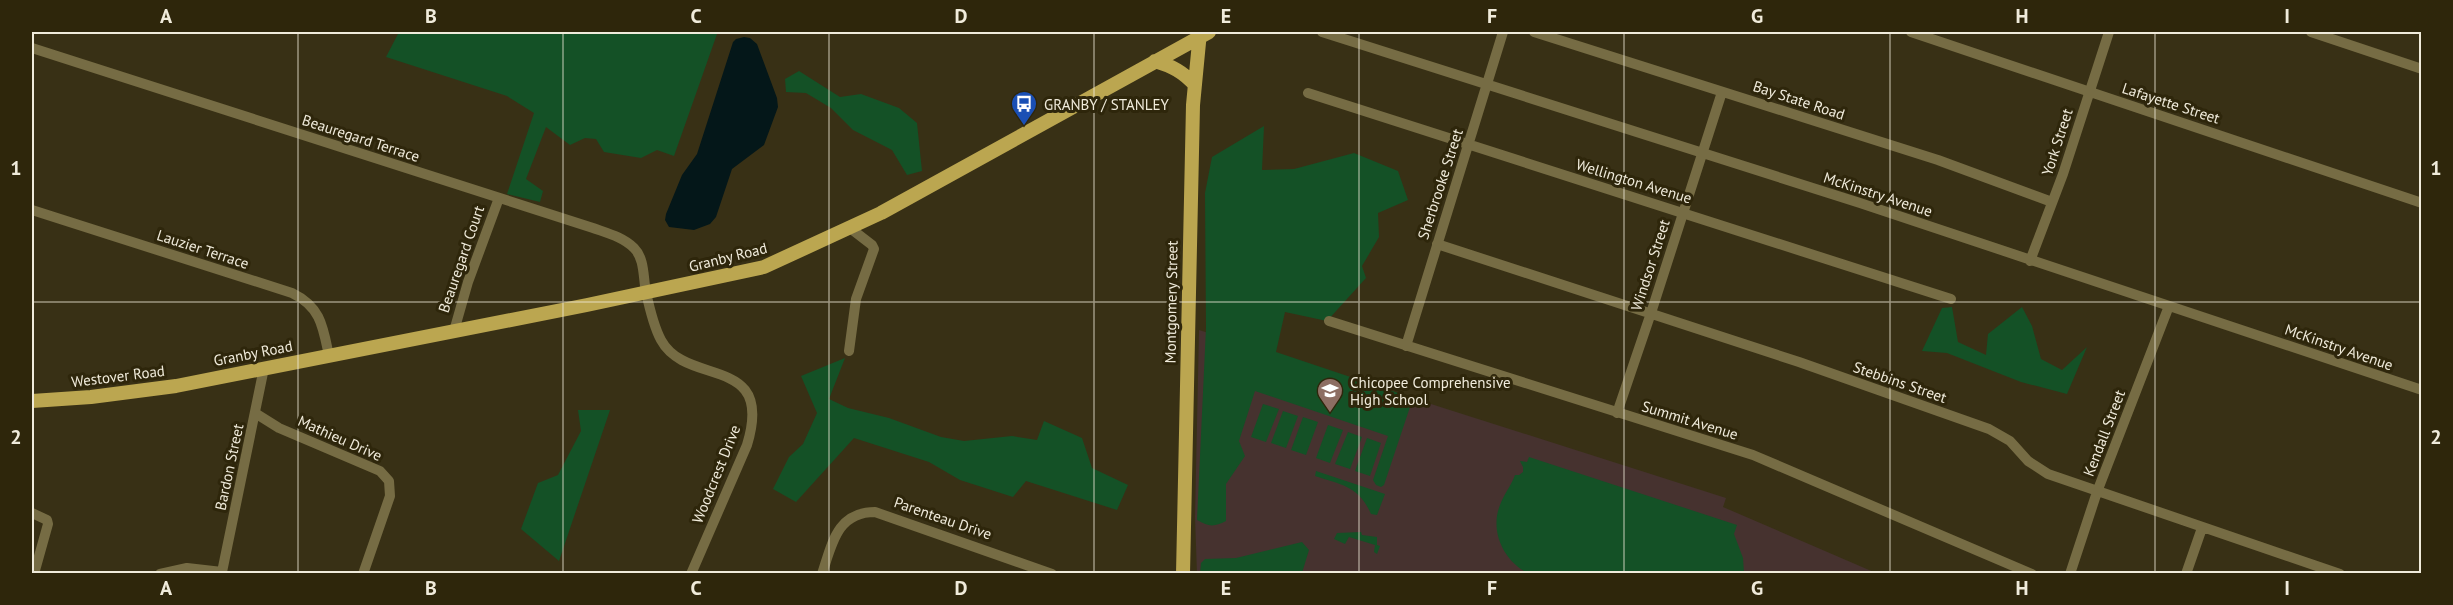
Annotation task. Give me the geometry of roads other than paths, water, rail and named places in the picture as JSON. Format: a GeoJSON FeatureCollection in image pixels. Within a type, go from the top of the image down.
{"type":"FeatureCollection","features":[{"type":"Feature","properties":{"kind":"main road","name":"Granby Road"},"geometry":{"type":"LineString","coordinates":[[208,379],[764,267],[850,228],[1203,33]]}},
{"type":"Feature","properties":{"kind":"main road","name":"Montgomery Street"},"geometry":{"type":"LineString","coordinates":[[1183,573],[1188,291],[1195,85],[1203,33]]}},
{"type":"Feature","properties":{"kind":"main road"},"geometry":{"type":"LineString","coordinates":[[1155,61],[1170,65],[1184,73],[1195,85]]}},
{"type":"Feature","properties":{"kind":"main road","name":"Westover Road"},"geometry":{"type":"LineString","coordinates":[[32,401],[132,392],[208,379]]}},
{"type":"Feature","properties":{"kind":"street","name":"McKinstry Avenue"},"geometry":{"type":"LineString","coordinates":[[1322,32],[1702,153],[2421,390]]}},
{"type":"Feature","properties":{"kind":"street","name":"Sherbrooke Street"},"geometry":{"type":"LineString","coordinates":[[1406,346],[1489,84],[1503,32]]}},
{"type":"Feature","properties":{"kind":"street","name":"Bay State Road"},"geometry":{"type":"LineString","coordinates":[[1534,32],[1938,160],[2052,202]]}},
{"type":"Feature","properties":{"kind":"street","name":"Lafayette Street"},"geometry":{"type":"LineString","coordinates":[[1911,32],[2421,203]]}},
{"type":"Feature","properties":{"kind":"street","name":"York Street"},"geometry":{"type":"LineString","coordinates":[[2030,261],[2109,32]]}},
{"type":"Feature","properties":{"kind":"street"},"geometry":{"type":"LineString","coordinates":[[2311,32],[2421,69]]}},
{"type":"Feature","properties":{"kind":"street","name":"Beauregard Terrace"},"geometry":{"type":"LineString","coordinates":[[32,48],[622,239],[636,249],[643,266],[646,292]]}},
{"type":"Feature","properties":{"kind":"street","name":"Windsor Street"},"geometry":{"type":"LineString","coordinates":[[1617,412],[1722,92]]}},
{"type":"Feature","properties":{"kind":"street","name":"Wellington Avenue"},"geometry":{"type":"LineString","coordinates":[[1308,93],[1951,299]]}},
{"type":"Feature","properties":{"kind":"street","name":"Beauregard Court"},"geometry":{"type":"LineString","coordinates":[[454,331],[468,282],[499,198]]}},
{"type":"Feature","properties":{"kind":"street","name":"Lauzier Terrace"},"geometry":{"type":"LineString","coordinates":[[32,210],[292,293],[305,300],[318,317],[329,356]]}},
{"type":"Feature","properties":{"kind":"street"},"geometry":{"type":"LineString","coordinates":[[849,351],[856,299],[874,249],[850,228]]}},
{"type":"Feature","properties":{"kind":"street","name":"Stebbins Street"},"geometry":{"type":"LineString","coordinates":[[1437,244],[1799,362],[1989,429],[2014,445],[2028,461],[2043,472],[2202,528],[2340,573]]}},
{"type":"Feature","properties":{"kind":"street","name":"Woodcrest Drive"},"geometry":{"type":"LineString","coordinates":[[646,292],[661,340],[673,356],[721,373],[738,383],[752,407],[752,427],[747,445],[691,573]]}},
{"type":"Feature","properties":{"kind":"street","name":"Kendall Street"},"geometry":{"type":"LineString","coordinates":[[2070,573],[2097,492],[2169,306]]}},
{"type":"Feature","properties":{"kind":"street","name":"Summit Avenue"},"geometry":{"type":"LineString","coordinates":[[1329,321],[1753,455],[2032,573]]}},
{"type":"Feature","properties":{"kind":"street","name":"Bardon Street"},"geometry":{"type":"LineString","coordinates":[[160,573],[187,568],[222,573],[264,368]]}},
{"type":"Feature","properties":{"kind":"street","name":"Mathieu Drive"},"geometry":{"type":"LineString","coordinates":[[255,413],[279,428],[376,470],[387,478],[390,496],[363,573]]}},
{"type":"Feature","properties":{"kind":"street","name":"Parenteau Drive"},"geometry":{"type":"LineString","coordinates":[[822,573],[834,538],[843,524],[857,514],[875,512],[1052,573]]}},
{"type":"Feature","properties":{"kind":"street"},"geometry":{"type":"LineString","coordinates":[[32,513],[47,520],[48,524],[34,573]]}},
{"type":"Feature","properties":{"kind":"street"},"geometry":{"type":"LineString","coordinates":[[2186,573],[2202,528]]}},
{"type":"Feature","properties":{"kind":"place","name":"GRANBY / STANLEY"},"geometry":{"type":"Point","coordinates":[1024,127]}},
{"type":"Feature","properties":{"kind":"place","name":"Chicopee Comprehensive High School"},"geometry":{"type":"Point","coordinates":[1330,414]}}]}
